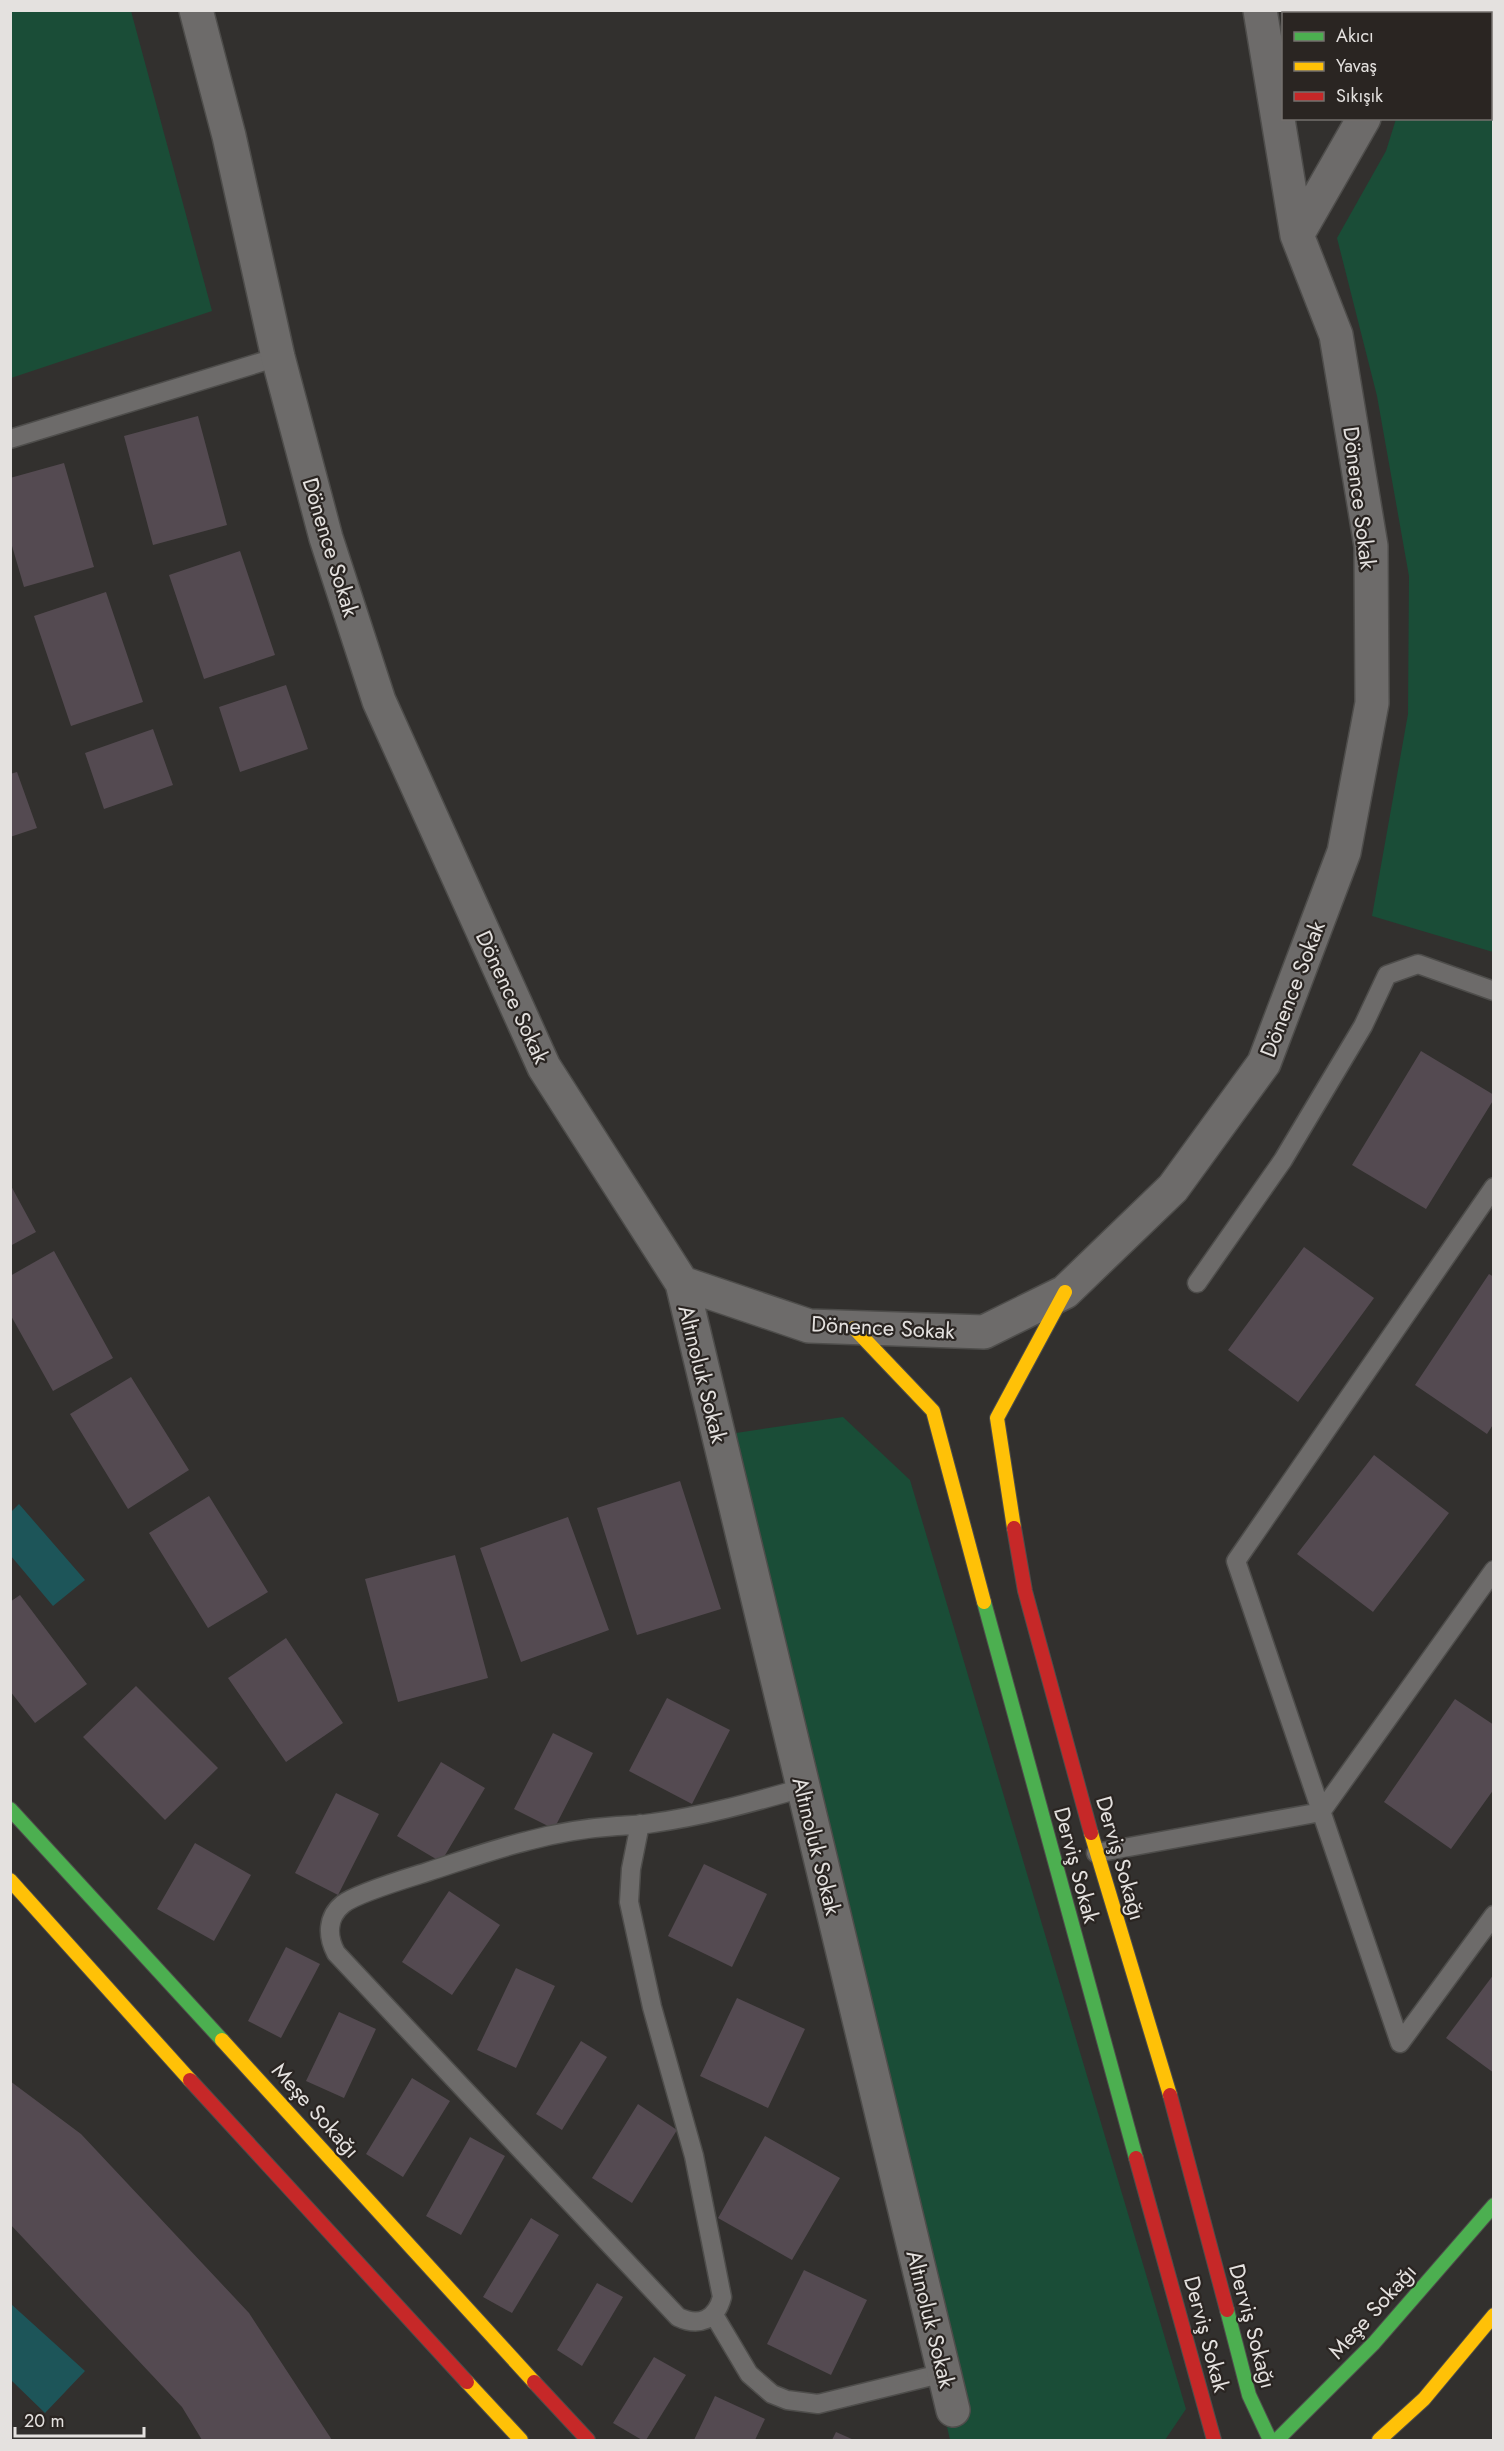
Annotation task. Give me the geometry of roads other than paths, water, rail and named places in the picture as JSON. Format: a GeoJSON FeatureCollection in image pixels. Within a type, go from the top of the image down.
{"type":"FeatureCollection","features":[{"type":"Feature","properties":{"kind":"street","name":"Dönence Sokak"},"geometry":{"type":"LineString","coordinates":[[196,10],[228,136],[278,357],[326,538],[379,701],[544,1067],[682,1283],[809,1326],[984,1332],[1065,1292],[1173,1188],[1264,1063],[1344,852],[1372,703],[1371,546],[1336,335],[1297,235],[1260,10]]}},
{"type":"Feature","properties":{"kind":"street"},"geometry":{"type":"LineString","coordinates":[[1297,235],[1363,120]]}},
{"type":"Feature","properties":{"kind":"street","name":"Altınoluk Sokak"},"geometry":{"type":"LineString","coordinates":[[682,1283],[953,2409]]}},
{"type":"Feature","properties":{"kind":"street","name":"Derviş Sokağı"},"geometry":{"type":"LineString","coordinates":[[1065,1292],[997,1418],[1004,1473],[1025,1591],[1096,1853],[1174,2109],[1249,2395],[1270,2440]]}},
{"type":"Feature","properties":{"kind":"street","name":"Derviş Sokak"},"geometry":{"type":"LineString","coordinates":[[854,1328],[933,1411],[1063,1894],[1214,2440]]}},
{"type":"Feature","properties":{"kind":"street","name":"Meşe Sokağı"},"geometry":{"type":"LineString","coordinates":[[10,1809],[276,2097],[464,2310],[588,2440]]}},
{"type":"Feature","properties":{"kind":"street"},"geometry":{"type":"LineString","coordinates":[[10,1880],[257,2154],[521,2440]]}},
{"type":"Feature","properties":{"kind":"street","name":"Meşe Sokağı"},"geometry":{"type":"LineString","coordinates":[[1277,2440],[1374,2343],[1494,2205]]}},
{"type":"Feature","properties":{"kind":"street"},"geometry":{"type":"LineString","coordinates":[[1379,2440],[1424,2399],[1494,2315]]}},
{"type":"Feature","properties":{"kind":"lane"},"geometry":{"type":"LineString","coordinates":[[10,439],[278,357]]}},
{"type":"Feature","properties":{"kind":"lane"},"geometry":{"type":"LineString","coordinates":[[1197,1283],[1283,1160],[1362,1026],[1387,975],[1418,964],[1494,991]]}},
{"type":"Feature","properties":{"kind":"lane"},"geometry":{"type":"LineString","coordinates":[[1494,1187],[1236,1561],[1400,2043],[1494,1916]]}},
{"type":"Feature","properties":{"kind":"lane"},"geometry":{"type":"LineString","coordinates":[[1096,1853],[1321,1812],[1494,1570]]}},
{"type":"Feature","properties":{"kind":"lane"},"geometry":{"type":"LineString","coordinates":[[640,1824],[631,1869],[629,1902],[652,2007],[694,2156],[722,2297],[720,2307],[714,2315],[705,2321],[696,2323],[678,2317],[336,1953],[329,1935],[332,1917],[344,1902],[402,1880],[527,1840],[580,1830],[705,1815],[803,1788]]}},
{"type":"Feature","properties":{"kind":"lane"},"geometry":{"type":"LineString","coordinates":[[714,2315],[749,2374],[772,2394],[787,2400],[818,2404],[944,2373]]}},
{"type":"Feature","properties":{"kind":"water"},"geometry":{"type":"Polygon","coordinates":[[[19,1504],[85,1580],[53,1606],[11,1556],[11,1512],[19,1504]]]}},
{"type":"Feature","properties":{"kind":"water"},"geometry":{"type":"Polygon","coordinates":[[[11,2304],[85,2371],[45,2413],[11,2380],[11,2304]]]}}]}
